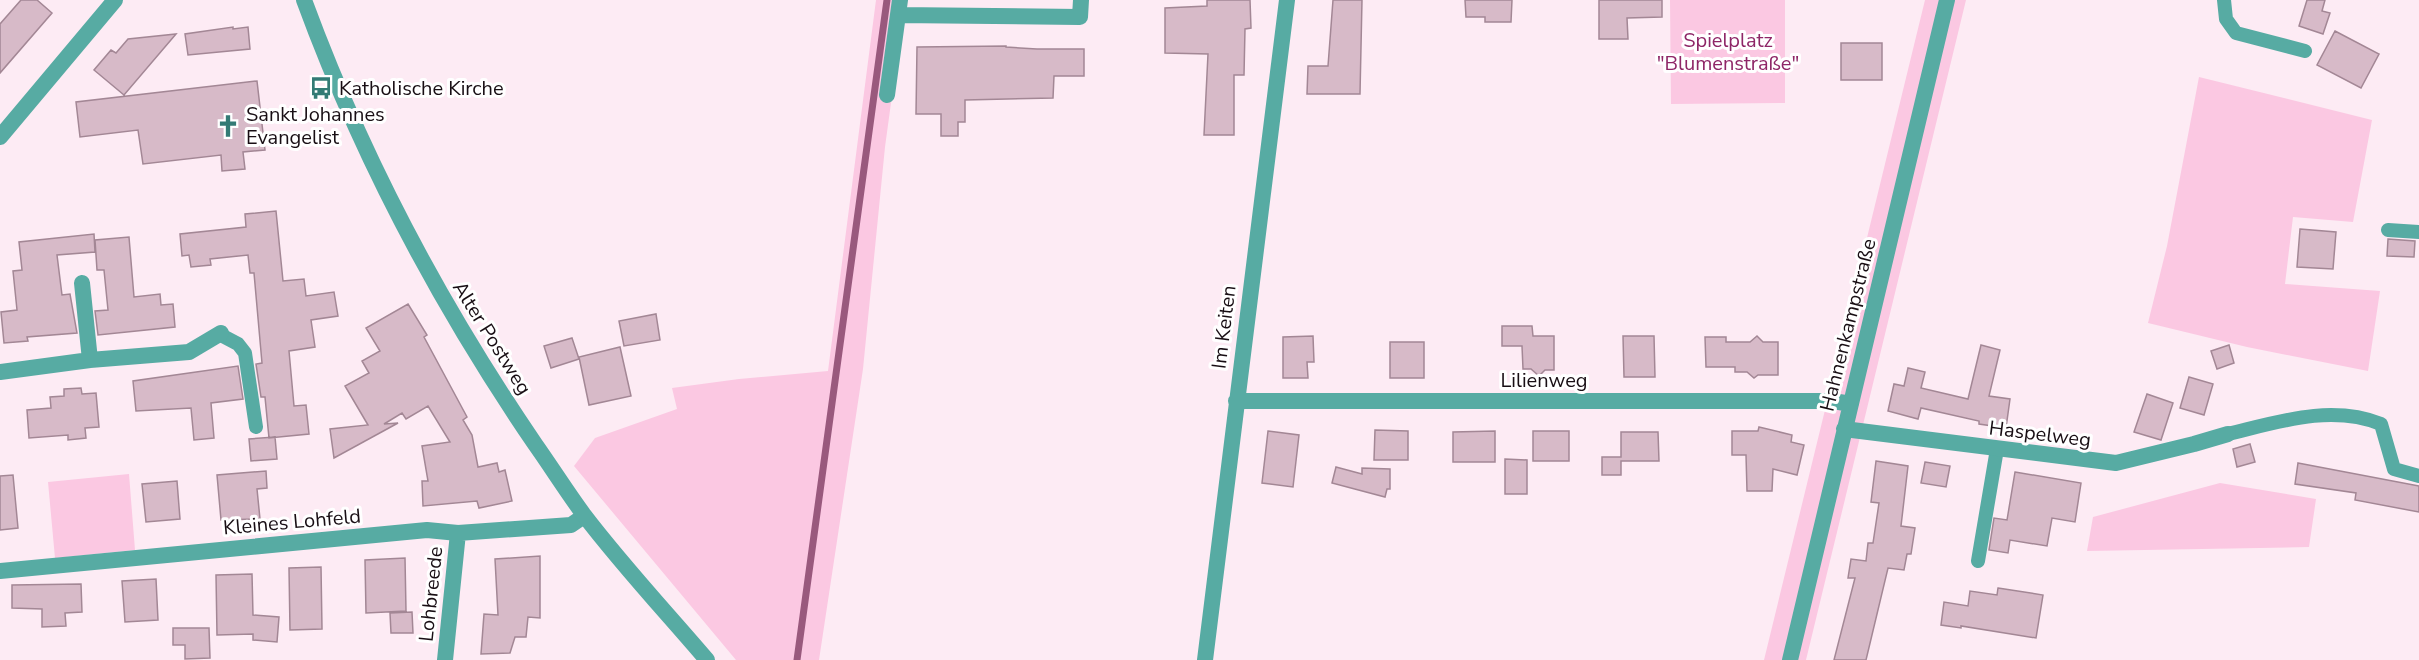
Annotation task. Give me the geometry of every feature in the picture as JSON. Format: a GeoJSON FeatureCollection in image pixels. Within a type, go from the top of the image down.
{"type":"FeatureCollection","features":[{"type":"Feature","properties":{"kind":"street"},"geometry":{"type":"LineString","coordinates":[[0,137],[115,0]]}},
{"type":"Feature","properties":{"kind":"street","name":"Alter Postweg"},"geometry":{"type":"LineString","coordinates":[[304,0],[326,60],[361,141],[428,273],[504,398],[584,516],[707,660]]}},
{"type":"Feature","properties":{"kind":"street"},"geometry":{"type":"LineString","coordinates":[[887,95],[898,7],[1080,17],[1080,0]]}},
{"type":"Feature","properties":{"kind":"street","name":"Im Keiten"},"geometry":{"type":"LineString","coordinates":[[1205,660],[1287,0]]}},
{"type":"Feature","properties":{"kind":"street","name":"Hahnenkampstraße"},"geometry":{"type":"LineString","coordinates":[[1790,660],[1947,0]]}},
{"type":"Feature","properties":{"kind":"street"},"geometry":{"type":"LineString","coordinates":[[82,283],[90,360]]}},
{"type":"Feature","properties":{"kind":"street"},"geometry":{"type":"LineString","coordinates":[[0,372],[90,360],[189,352],[220,333]]}},
{"type":"Feature","properties":{"kind":"street","name":"Lilienweg"},"geometry":{"type":"LineString","coordinates":[[1236,401],[1833,401],[1851,404]]}},
{"type":"Feature","properties":{"kind":"street","name":"Haspelweg"},"geometry":{"type":"LineString","coordinates":[[1844,429],[2115,463],[2228,434]]}},
{"type":"Feature","properties":{"kind":"street","name":"Kleines Lohfeld"},"geometry":{"type":"LineString","coordinates":[[0,571],[427,530],[458,532],[571,525],[584,516]]}},
{"type":"Feature","properties":{"kind":"street","name":"Lohbreede"},"geometry":{"type":"LineString","coordinates":[[445,660],[458,532]]}},
{"type":"Feature","properties":{"kind":"lane"},"geometry":{"type":"LineString","coordinates":[[2224,0],[2226,20],[2236,33],[2305,51]]}},
{"type":"Feature","properties":{"kind":"lane"},"geometry":{"type":"LineString","coordinates":[[2388,230],[2419,232]]}},
{"type":"Feature","properties":{"kind":"lane"},"geometry":{"type":"LineString","coordinates":[[220,333],[238,344],[244,353],[256,427]]}},
{"type":"Feature","properties":{"kind":"lane"},"geometry":{"type":"LineString","coordinates":[[2228,434],[2314,414],[2365,418],[2381,424],[2394,469],[2419,476]]}},
{"type":"Feature","properties":{"kind":"lane"},"geometry":{"type":"LineString","coordinates":[[1978,561],[1997,449]]}},
{"type":"Feature","properties":{"kind":"green space"},"geometry":{"type":"Polygon","coordinates":[[[876,0],[905,0],[885,147],[863,369],[819,660],[736,660],[574,466],[595,438],[677,409],[672,388],[828,371],[876,0]]]}},
{"type":"Feature","properties":{"kind":"green space","name":"Spielplatz \"Blumenstraße\""},"geometry":{"type":"Polygon","coordinates":[[[1670,0],[1785,0],[1785,103],[1671,104],[1670,0]]]}},
{"type":"Feature","properties":{"kind":"green space"},"geometry":{"type":"Polygon","coordinates":[[[1925,0],[1966,0],[1806,660],[1764,660],[1925,0]]]}},
{"type":"Feature","properties":{"kind":"green space"},"geometry":{"type":"Polygon","coordinates":[[[2199,77],[2372,120],[2353,222],[2293,217],[2285,284],[2380,291],[2368,371],[2247,347],[2148,323],[2167,246],[2199,77]]]}},
{"type":"Feature","properties":{"kind":"green space"},"geometry":{"type":"Polygon","coordinates":[[[129,474],[135,550],[55,558],[48,482],[129,474]]]}},
{"type":"Feature","properties":{"kind":"green space"},"geometry":{"type":"Polygon","coordinates":[[[2220,483],[2316,499],[2309,547],[2087,551],[2093,517],[2220,483]]]}},
{"type":"Feature","properties":{"kind":"building"},"geometry":{"type":"Polygon","coordinates":[[[21,0],[37,0],[52,13],[0,73],[0,24],[21,0]]]}},
{"type":"Feature","properties":{"kind":"building"},"geometry":{"type":"Polygon","coordinates":[[[1207,0],[1250,0],[1251,28],[1245,29],[1244,75],[1234,75],[1234,135],[1204,135],[1208,54],[1165,53],[1165,8],[1207,6],[1207,0]]]}},
{"type":"Feature","properties":{"kind":"building"},"geometry":{"type":"Polygon","coordinates":[[[1333,0],[1362,0],[1360,94],[1307,94],[1308,66],[1328,66],[1333,0]]]}},
{"type":"Feature","properties":{"kind":"building"},"geometry":{"type":"Polygon","coordinates":[[[1465,0],[1512,0],[1511,22],[1485,22],[1485,17],[1466,17],[1465,0]]]}},
{"type":"Feature","properties":{"kind":"building"},"geometry":{"type":"Polygon","coordinates":[[[1599,0],[1662,0],[1662,17],[1627,18],[1628,39],[1599,39],[1599,0]]]}},
{"type":"Feature","properties":{"kind":"building"},"geometry":{"type":"Polygon","coordinates":[[[2307,0],[2325,0],[2322,11],[2330,13],[2323,34],[2299,26],[2307,0]]]}},
{"type":"Feature","properties":{"kind":"building"},"geometry":{"type":"Polygon","coordinates":[[[233,27],[233,29],[248,27],[250,49],[188,55],[185,34],[233,27]]]}},
{"type":"Feature","properties":{"kind":"building"},"geometry":{"type":"Polygon","coordinates":[[[2335,31],[2379,54],[2361,88],[2317,65],[2335,31]]]}},
{"type":"Feature","properties":{"kind":"building"},"geometry":{"type":"Polygon","coordinates":[[[176,34],[124,95],[94,70],[111,50],[116,53],[128,39],[176,34]]]}},
{"type":"Feature","properties":{"kind":"building"},"geometry":{"type":"Polygon","coordinates":[[[1841,43],[1882,43],[1882,80],[1841,80],[1841,43]]]}},
{"type":"Feature","properties":{"kind":"building"},"geometry":{"type":"Polygon","coordinates":[[[1006,46],[1037,49],[1084,49],[1084,76],[1054,76],[1053,98],[965,100],[965,122],[958,122],[958,136],[941,136],[941,114],[916,114],[917,47],[1006,46]]]}},
{"type":"Feature","properties":{"kind":"building","name":"Sankt Johannes Evangelist"},"geometry":{"type":"Polygon","coordinates":[[[257,81],[265,150],[243,152],[245,169],[222,171],[221,155],[143,164],[138,130],[80,137],[76,102],[257,81]]]}},
{"type":"Feature","properties":{"kind":"building"},"geometry":{"type":"Polygon","coordinates":[[[276,211],[283,281],[304,279],[306,296],[334,292],[338,316],[311,320],[315,347],[289,351],[294,406],[306,405],[309,434],[269,438],[265,397],[261,397],[256,364],[262,363],[254,273],[250,273],[248,255],[210,259],[211,265],[191,267],[189,255],[182,256],[180,234],[246,227],[245,214],[276,211]]]}},
{"type":"Feature","properties":{"kind":"building"},"geometry":{"type":"Polygon","coordinates":[[[2300,229],[2336,232],[2333,269],[2297,267],[2300,229]]]}},
{"type":"Feature","properties":{"kind":"building"},"geometry":{"type":"Polygon","coordinates":[[[94,234],[95,252],[57,255],[62,295],[70,294],[77,333],[27,337],[28,341],[4,343],[1,312],[17,310],[13,271],[22,270],[19,242],[94,234]]]}},
{"type":"Feature","properties":{"kind":"building"},"geometry":{"type":"Polygon","coordinates":[[[129,237],[134,297],[160,294],[161,305],[173,304],[175,327],[98,335],[95,311],[108,310],[104,270],[97,270],[95,240],[129,237]]]}},
{"type":"Feature","properties":{"kind":"building"},"geometry":{"type":"Polygon","coordinates":[[[2388,239],[2415,241],[2414,257],[2387,256],[2388,239]]]}},
{"type":"Feature","properties":{"kind":"building"},"geometry":{"type":"Polygon","coordinates":[[[408,304],[427,335],[424,337],[467,417],[463,420],[472,435],[478,467],[497,463],[499,472],[505,470],[512,501],[479,508],[477,501],[423,506],[422,481],[428,481],[422,446],[450,442],[428,406],[406,419],[402,413],[384,424],[398,423],[334,458],[330,429],[368,425],[345,386],[369,373],[362,361],[380,351],[366,328],[408,304]]]}},
{"type":"Feature","properties":{"kind":"building"},"geometry":{"type":"Polygon","coordinates":[[[656,314],[660,340],[624,346],[619,321],[656,314]]]}},
{"type":"Feature","properties":{"kind":"building"},"geometry":{"type":"Polygon","coordinates":[[[1502,326],[1532,326],[1533,336],[1554,336],[1554,370],[1545,370],[1539,376],[1531,369],[1523,369],[1522,346],[1502,346],[1502,326]]]}},
{"type":"Feature","properties":{"kind":"building"},"geometry":{"type":"Polygon","coordinates":[[[1313,336],[1314,362],[1307,362],[1308,378],[1283,378],[1283,337],[1313,336]]]}},
{"type":"Feature","properties":{"kind":"building"},"geometry":{"type":"Polygon","coordinates":[[[1623,336],[1654,336],[1655,377],[1624,377],[1623,336]]]}},
{"type":"Feature","properties":{"kind":"building"},"geometry":{"type":"Polygon","coordinates":[[[1757,336],[1763,342],[1778,342],[1778,375],[1758,375],[1754,378],[1747,372],[1735,372],[1735,367],[1706,367],[1705,337],[1726,337],[1726,342],[1750,342],[1757,336]]]}},
{"type":"Feature","properties":{"kind":"building"},"geometry":{"type":"Polygon","coordinates":[[[572,338],[579,359],[551,368],[544,346],[572,338]]]}},
{"type":"Feature","properties":{"kind":"building"},"geometry":{"type":"Polygon","coordinates":[[[1390,342],[1424,342],[1424,378],[1390,378],[1390,342]]]}},
{"type":"Feature","properties":{"kind":"building"},"geometry":{"type":"Polygon","coordinates":[[[1981,345],[2000,350],[1989,396],[2010,399],[2006,428],[1979,424],[1979,421],[1921,408],[1918,419],[1888,411],[1894,384],[1904,386],[1908,368],[1925,372],[1921,388],[1968,399],[1981,345]]]}},
{"type":"Feature","properties":{"kind":"building"},"geometry":{"type":"Polygon","coordinates":[[[2229,345],[2234,363],[2217,369],[2211,351],[2229,345]]]}},
{"type":"Feature","properties":{"kind":"building"},"geometry":{"type":"Polygon","coordinates":[[[620,347],[631,396],[589,405],[579,357],[620,347]]]}},
{"type":"Feature","properties":{"kind":"building"},"geometry":{"type":"Polygon","coordinates":[[[238,366],[243,399],[211,403],[214,438],[194,440],[191,408],[136,411],[133,381],[238,366]]]}},
{"type":"Feature","properties":{"kind":"building"},"geometry":{"type":"Polygon","coordinates":[[[2189,377],[2213,384],[2204,415],[2180,408],[2189,377]]]}},
{"type":"Feature","properties":{"kind":"building"},"geometry":{"type":"Polygon","coordinates":[[[81,388],[82,394],[96,393],[99,427],[85,428],[86,438],[68,440],[68,435],[29,438],[27,410],[51,408],[50,397],[64,396],[64,389],[81,388]]]}},
{"type":"Feature","properties":{"kind":"building"},"geometry":{"type":"Polygon","coordinates":[[[2147,394],[2173,403],[2161,440],[2134,432],[2147,394]]]}},
{"type":"Feature","properties":{"kind":"building"},"geometry":{"type":"Polygon","coordinates":[[[1759,427],[1792,435],[1791,442],[1804,445],[1797,475],[1773,469],[1772,491],[1747,491],[1746,455],[1732,455],[1732,431],[1758,431],[1759,427]]]}},
{"type":"Feature","properties":{"kind":"building"},"geometry":{"type":"Polygon","coordinates":[[[1375,430],[1408,431],[1408,460],[1374,460],[1375,430]]]}},
{"type":"Feature","properties":{"kind":"building"},"geometry":{"type":"Polygon","coordinates":[[[1268,431],[1299,435],[1293,487],[1262,483],[1268,431]]]}},
{"type":"Feature","properties":{"kind":"building"},"geometry":{"type":"Polygon","coordinates":[[[1495,431],[1495,462],[1453,462],[1453,432],[1495,431]]]}},
{"type":"Feature","properties":{"kind":"building"},"geometry":{"type":"Polygon","coordinates":[[[1533,431],[1569,431],[1569,461],[1533,461],[1533,431]]]}},
{"type":"Feature","properties":{"kind":"building"},"geometry":{"type":"Polygon","coordinates":[[[1621,432],[1658,432],[1659,461],[1621,461],[1621,475],[1602,475],[1602,457],[1621,457],[1621,432]]]}},
{"type":"Feature","properties":{"kind":"building"},"geometry":{"type":"Polygon","coordinates":[[[275,437],[277,459],[251,461],[249,439],[275,437]]]}},
{"type":"Feature","properties":{"kind":"building"},"geometry":{"type":"Polygon","coordinates":[[[2250,444],[2255,462],[2237,467],[2233,449],[2250,444]]]}},
{"type":"Feature","properties":{"kind":"building"},"geometry":{"type":"Polygon","coordinates":[[[1505,459],[1527,460],[1527,494],[1505,494],[1505,459]]]}},
{"type":"Feature","properties":{"kind":"building"},"geometry":{"type":"Polygon","coordinates":[[[1876,461],[1908,466],[1901,526],[1915,528],[1911,554],[1907,554],[1904,570],[1888,568],[1866,660],[1834,660],[1855,578],[1848,578],[1851,559],[1866,561],[1868,543],[1873,543],[1879,503],[1871,502],[1876,461]]]}},
{"type":"Feature","properties":{"kind":"building"},"geometry":{"type":"Polygon","coordinates":[[[1925,462],[1950,466],[1946,487],[1921,483],[1925,462]]]}},
{"type":"Feature","properties":{"kind":"building"},"geometry":{"type":"Polygon","coordinates":[[[2298,463],[2419,486],[2419,512],[2355,500],[2356,493],[2295,484],[2298,463]]]}},
{"type":"Feature","properties":{"kind":"building"},"geometry":{"type":"Polygon","coordinates":[[[1336,467],[1362,474],[1362,468],[1390,469],[1390,489],[1387,489],[1385,497],[1332,483],[1336,467]]]}},
{"type":"Feature","properties":{"kind":"building"},"geometry":{"type":"Polygon","coordinates":[[[266,471],[267,488],[257,489],[260,519],[221,520],[217,475],[266,471]]]}},
{"type":"Feature","properties":{"kind":"building"},"geometry":{"type":"Polygon","coordinates":[[[2015,472],[2081,483],[2075,522],[2052,518],[2047,546],[2010,540],[2008,553],[1989,550],[1994,518],[2007,520],[2015,472]]]}},
{"type":"Feature","properties":{"kind":"building"},"geometry":{"type":"Polygon","coordinates":[[[13,475],[18,528],[0,530],[0,476],[13,475]]]}},
{"type":"Feature","properties":{"kind":"building"},"geometry":{"type":"Polygon","coordinates":[[[177,481],[180,519],[146,522],[142,484],[177,481]]]}},
{"type":"Feature","properties":{"kind":"building"},"geometry":{"type":"Polygon","coordinates":[[[540,556],[540,618],[528,617],[526,637],[515,637],[510,653],[481,654],[484,614],[498,615],[495,559],[540,556]]]}},
{"type":"Feature","properties":{"kind":"building"},"geometry":{"type":"Polygon","coordinates":[[[405,558],[406,611],[366,613],[365,560],[405,558]]]}},
{"type":"Feature","properties":{"kind":"building"},"geometry":{"type":"Polygon","coordinates":[[[321,567],[322,629],[290,630],[289,568],[321,567]]]}},
{"type":"Feature","properties":{"kind":"building"},"geometry":{"type":"Polygon","coordinates":[[[252,574],[253,615],[279,617],[277,642],[253,640],[253,634],[217,635],[216,575],[252,574]]]}},
{"type":"Feature","properties":{"kind":"building"},"geometry":{"type":"Polygon","coordinates":[[[156,579],[158,620],[125,622],[122,581],[156,579]]]}},
{"type":"Feature","properties":{"kind":"building"},"geometry":{"type":"Polygon","coordinates":[[[81,584],[82,612],[65,613],[66,626],[42,627],[42,609],[12,608],[12,585],[81,584]]]}},
{"type":"Feature","properties":{"kind":"building"},"geometry":{"type":"Polygon","coordinates":[[[1998,588],[2043,595],[2036,638],[1941,625],[1944,602],[1968,606],[1970,591],[1997,595],[1998,588]]]}},
{"type":"Feature","properties":{"kind":"building"},"geometry":{"type":"Polygon","coordinates":[[[412,612],[413,633],[391,633],[390,613],[412,612]]]}},
{"type":"Feature","properties":{"kind":"building"},"geometry":{"type":"Polygon","coordinates":[[[173,628],[209,628],[210,658],[185,659],[185,645],[173,645],[173,628]]]}},
{"type":"Feature","properties":{"kind":"waterway"},"geometry":{"type":"LineString","coordinates":[[797,660],[887,0]]}},
{"type":"Feature","properties":{"kind":"place","name":"Katholische Kirche"},"geometry":{"type":"Point","coordinates":[321,88]}},
{"type":"Feature","properties":{"kind":"place","name":"Sankt Johannes Evangelist"},"geometry":{"type":"Point","coordinates":[228,126]}}]}
